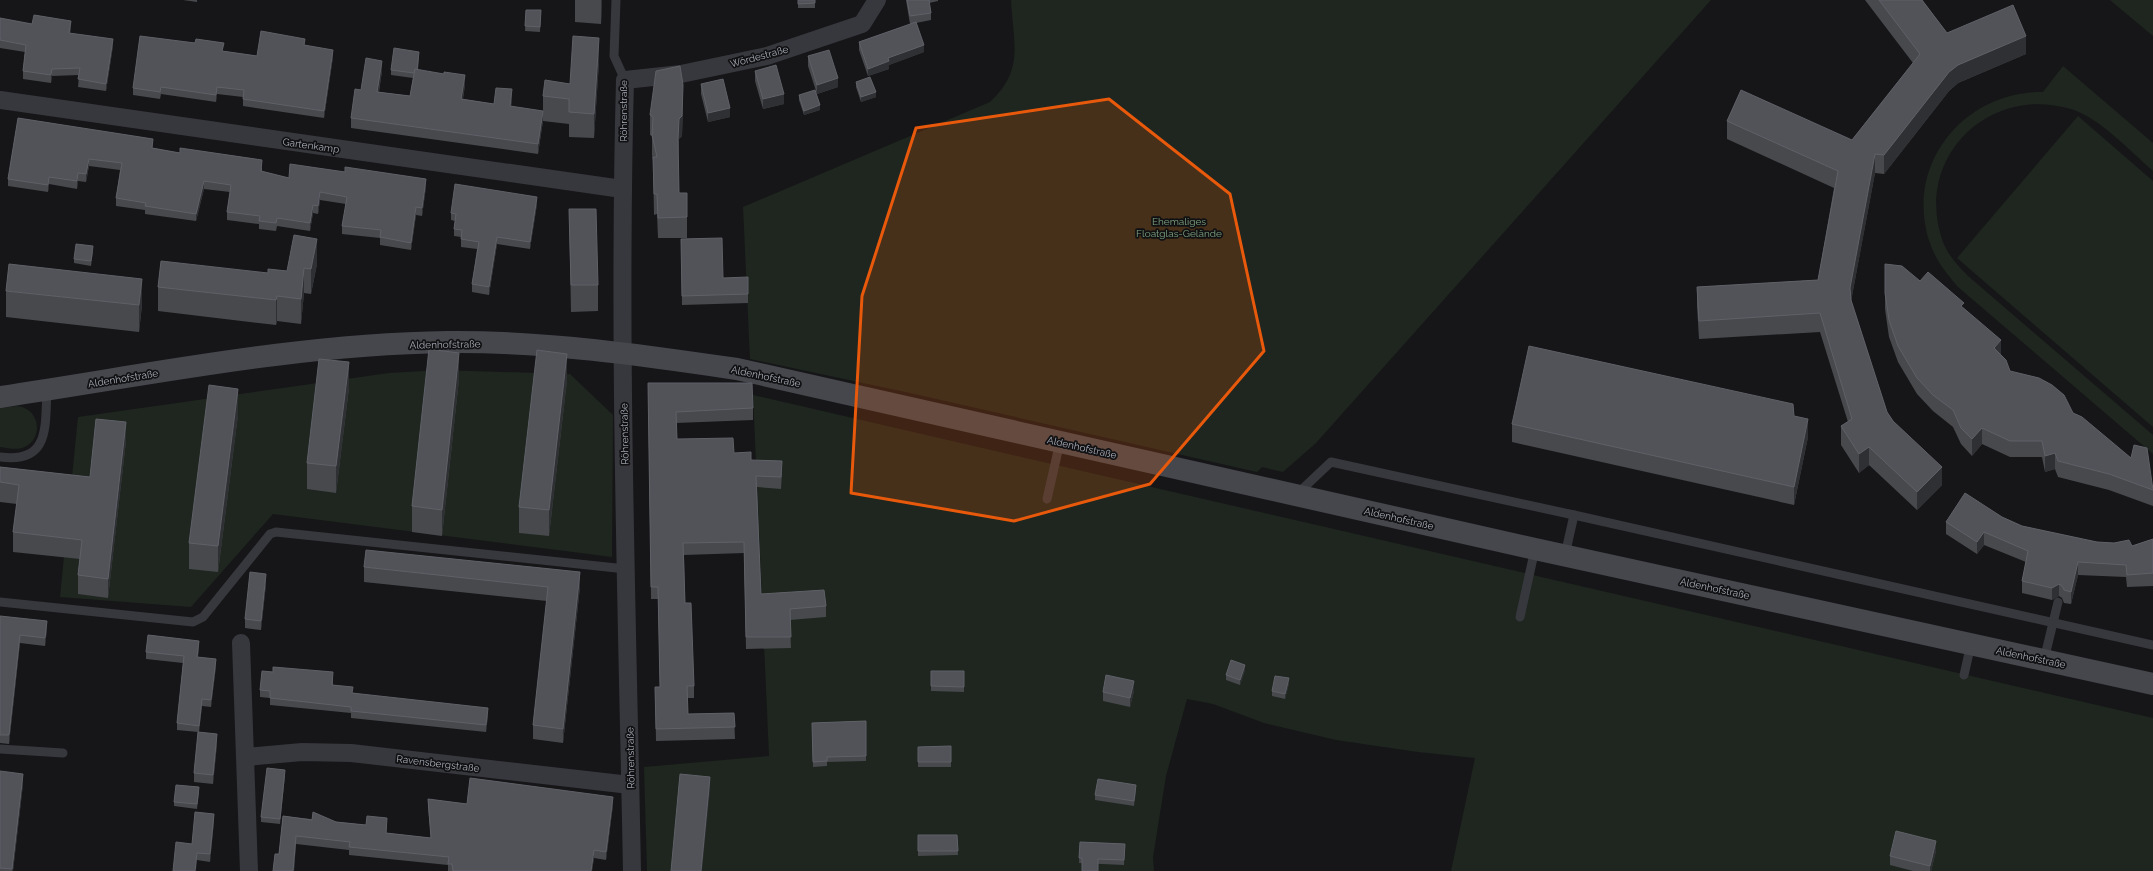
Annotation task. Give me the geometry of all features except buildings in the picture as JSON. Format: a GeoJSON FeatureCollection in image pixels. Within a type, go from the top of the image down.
{"type":"FeatureCollection","features":[{"type":"Feature","properties":{"kind":"street","name":"Wördestraße"},"geometry":{"type":"LineString","coordinates":[[625,80],[681,74],[767,56],[862,24],[877,0]]}},
{"type":"Feature","properties":{"kind":"street","name":"Röhrenstraße"},"geometry":{"type":"LineString","coordinates":[[625,80],[622,189],[622,353],[632,871]]}},
{"type":"Feature","properties":{"kind":"street","name":"Gartenkamp"},"geometry":{"type":"LineString","coordinates":[[0,100],[622,189]]}},
{"type":"Feature","properties":{"kind":"street","name":"Aldenhofstraße"},"geometry":{"type":"LineString","coordinates":[[0,397],[275,355],[371,346],[448,342],[514,344],[622,353],[737,369],[1565,555],[2153,684]]}},
{"type":"Feature","properties":{"kind":"street"},"geometry":{"type":"LineString","coordinates":[[241,643],[249,871]]}},
{"type":"Feature","properties":{"kind":"street","name":"Ravensbergstraße"},"geometry":{"type":"LineString","coordinates":[[246,757],[302,752],[351,753],[630,785]]}},
{"type":"Feature","properties":{"kind":"lane","name":"Röhrenstraße"},"geometry":{"type":"LineString","coordinates":[[616,0],[614,56],[625,80]]}},
{"type":"Feature","properties":{"kind":"lane"},"geometry":{"type":"LineString","coordinates":[[0,457],[18,458],[33,453],[41,442],[45,426],[47,390]]}},
{"type":"Feature","properties":{"kind":"lane"},"geometry":{"type":"LineString","coordinates":[[1047,499],[1060,442]]}},
{"type":"Feature","properties":{"kind":"lane"},"geometry":{"type":"LineString","coordinates":[[1296,495],[1331,462],[2153,645]]}},
{"type":"Feature","properties":{"kind":"lane"},"geometry":{"type":"LineString","coordinates":[[1565,555],[1574,515]]}},
{"type":"Feature","properties":{"kind":"lane"},"geometry":{"type":"LineString","coordinates":[[0,602],[193,622],[203,618],[270,534],[276,532],[626,569]]}},
{"type":"Feature","properties":{"kind":"lane"},"geometry":{"type":"LineString","coordinates":[[1520,617],[1535,548]]}},
{"type":"Feature","properties":{"kind":"lane"},"geometry":{"type":"LineString","coordinates":[[2044,660],[2058,602]]}},
{"type":"Feature","properties":{"kind":"lane"},"geometry":{"type":"LineString","coordinates":[[1964,675],[1971,644]]}},
{"type":"Feature","properties":{"kind":"lane"},"geometry":{"type":"LineString","coordinates":[[0,749],[63,753]]}},
{"type":"Feature","properties":{"kind":"highlighted area"},"geometry":{"type":"Polygon","coordinates":[[[1109,99],[1230,194],[1264,351],[1150,484],[1014,521],[851,493],[862,296],[916,128],[1109,99]]]}},
{"type":"Feature","properties":{"kind":"green space","name":"Ehemaliges Floatglas-Gelände"},"geometry":{"type":"Polygon","coordinates":[[[1011,0],[1711,0],[1316,443],[1283,472],[1262,467],[1257,472],[910,393],[750,359],[743,207],[990,102],[1001,90],[1013,67],[1014,42],[1011,0]]]}},
{"type":"Feature","properties":{"kind":"green space"},"geometry":{"type":"Polygon","coordinates":[[[2110,0],[2153,0],[2153,36],[2110,0]]]}},
{"type":"Feature","properties":{"kind":"green space"},"geometry":{"type":"Polygon","coordinates":[[[2063,66],[2153,143],[2153,171],[2104,127],[2082,113],[2071,109],[2040,104],[2011,108],[1986,118],[1964,135],[1948,157],[1939,183],[1936,212],[1943,242],[1954,260],[1968,276],[2153,435],[2153,454],[1958,287],[1933,252],[1924,217],[1925,189],[1932,163],[1946,139],[1964,120],[1987,105],[2014,95],[2043,92],[2063,66]]]}},
{"type":"Feature","properties":{"kind":"green space"},"geometry":{"type":"Polygon","coordinates":[[[2078,116],[2153,181],[2153,427],[1957,258],[2078,116]]]}},
{"type":"Feature","properties":{"kind":"green space"},"geometry":{"type":"Polygon","coordinates":[[[440,370],[570,374],[613,415],[612,557],[273,514],[191,607],[60,597],[78,417],[389,373],[440,370]]]}},
{"type":"Feature","properties":{"kind":"green space"},"geometry":{"type":"Polygon","coordinates":[[[753,395],[2153,718],[2153,871],[1451,871],[1475,758],[1418,752],[1336,740],[1264,723],[1213,704],[1187,699],[1166,776],[1153,857],[1154,871],[647,871],[644,767],[769,756],[753,395]]]}},
{"type":"Feature","properties":{"kind":"green space"},"geometry":{"type":"Polygon","coordinates":[[[18,406],[26,408],[35,419],[37,426],[34,439],[29,444],[19,449],[0,447],[0,408],[18,406]]]}}]}
